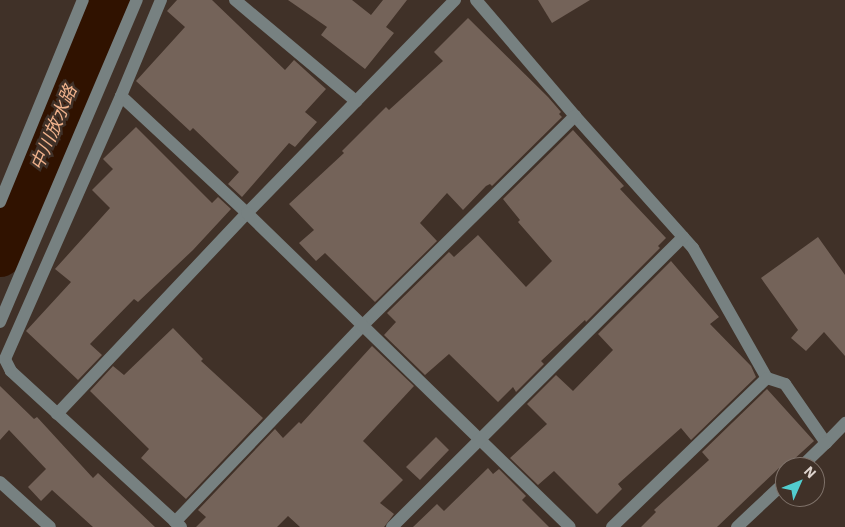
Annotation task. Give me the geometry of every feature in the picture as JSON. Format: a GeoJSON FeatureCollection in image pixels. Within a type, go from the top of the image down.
{"type":"FeatureCollection","features":[{"type":"Feature","properties":{"kind":"street"},"geometry":{"type":"LineString","coordinates":[[0,202],[83,0]]}},
{"type":"Feature","properties":{"kind":"street"},"geometry":{"type":"LineString","coordinates":[[0,322],[137,0]]}},
{"type":"Feature","properties":{"kind":"street"},"geometry":{"type":"LineString","coordinates":[[161,0],[121,96],[5,359],[11,371],[178,524],[363,326],[575,116]]}},
{"type":"Feature","properties":{"kind":"street"},"geometry":{"type":"LineString","coordinates":[[235,0],[356,101]]}},
{"type":"Feature","properties":{"kind":"street"},"geometry":{"type":"LineString","coordinates":[[57,414],[247,213],[455,0]]}},
{"type":"Feature","properties":{"kind":"street"},"geometry":{"type":"LineString","coordinates":[[476,0],[575,116],[693,248],[766,378],[784,384],[826,443]]}},
{"type":"Feature","properties":{"kind":"street"},"geometry":{"type":"LineString","coordinates":[[121,96],[247,213],[570,527]]}},
{"type":"Feature","properties":{"kind":"street"},"geometry":{"type":"LineString","coordinates":[[392,527],[684,237]]}},
{"type":"Feature","properties":{"kind":"street"},"geometry":{"type":"LineString","coordinates":[[612,527],[766,378]]}},
{"type":"Feature","properties":{"kind":"street"},"geometry":{"type":"LineString","coordinates":[[811,457],[845,423]]}},
{"type":"Feature","properties":{"kind":"street"},"geometry":{"type":"LineString","coordinates":[[0,482],[50,527]]}},
{"type":"Feature","properties":{"kind":"street"},"geometry":{"type":"LineString","coordinates":[[737,527],[775,491]]}},
{"type":"Feature","properties":{"kind":"building"},"geometry":{"type":"Polygon","coordinates":[[[177,0],[212,0],[285,70],[294,60],[326,89],[305,112],[317,122],[295,147],[289,143],[242,197],[228,184],[239,172],[193,128],[190,131],[136,81],[185,27],[167,11],[177,0]]]}},
{"type":"Feature","properties":{"kind":"building"},"geometry":{"type":"Polygon","coordinates":[[[288,0],[352,0],[371,15],[383,0],[407,0],[386,27],[394,33],[365,69],[321,35],[327,27],[288,0]]]}},
{"type":"Feature","properties":{"kind":"building"},"geometry":{"type":"Polygon","coordinates":[[[538,0],[590,0],[552,23],[538,0]]]}},
{"type":"Feature","properties":{"kind":"building"},"geometry":{"type":"Polygon","coordinates":[[[468,18],[548,97],[561,112],[559,114],[562,117],[492,186],[490,184],[486,186],[463,210],[447,193],[420,223],[437,241],[375,302],[325,253],[316,261],[299,243],[314,230],[289,204],[344,153],[342,151],[386,107],[389,110],[443,61],[434,52],[468,18]]]}},
{"type":"Feature","properties":{"kind":"building"},"geometry":{"type":"Polygon","coordinates":[[[136,127],[212,203],[218,197],[231,209],[193,250],[138,302],[134,299],[90,344],[102,355],[78,380],[26,331],[71,282],[55,269],[110,208],[92,190],[113,169],[103,159],[136,127]]]}},
{"type":"Feature","properties":{"kind":"building"},"geometry":{"type":"Polygon","coordinates":[[[573,130],[624,186],[620,189],[666,238],[658,246],[660,248],[586,322],[585,320],[541,361],[544,364],[516,392],[513,387],[498,402],[449,354],[425,375],[384,335],[396,322],[387,313],[449,252],[454,257],[478,235],[526,287],[552,261],[518,222],[520,220],[503,199],[573,130]]]}},
{"type":"Feature","properties":{"kind":"building"},"geometry":{"type":"Polygon","coordinates":[[[818,237],[845,275],[845,356],[824,332],[806,351],[791,338],[798,330],[761,278],[818,237]]]}},
{"type":"Feature","properties":{"kind":"building"},"geometry":{"type":"Polygon","coordinates":[[[671,261],[719,317],[710,324],[751,366],[756,377],[691,440],[681,428],[618,484],[622,489],[597,514],[554,471],[538,485],[510,458],[547,424],[527,404],[556,375],[573,391],[613,350],[598,334],[671,261]]]}},
{"type":"Feature","properties":{"kind":"building"},"geometry":{"type":"Polygon","coordinates":[[[173,328],[203,359],[201,361],[263,418],[186,499],[141,458],[149,449],[90,391],[113,366],[124,375],[173,328]]]}},
{"type":"Feature","properties":{"kind":"building"},"geometry":{"type":"Polygon","coordinates":[[[372,346],[414,386],[363,441],[403,480],[380,503],[394,514],[384,527],[300,527],[288,516],[277,527],[196,527],[206,517],[198,510],[275,429],[283,438],[299,422],[301,424],[372,346]]]}},
{"type":"Feature","properties":{"kind":"building"},"geometry":{"type":"Polygon","coordinates":[[[0,386],[34,419],[37,417],[93,478],[98,473],[155,527],[93,527],[52,490],[41,501],[28,487],[46,469],[9,430],[0,440],[0,386]]]}},
{"type":"Feature","properties":{"kind":"building"},"geometry":{"type":"Polygon","coordinates":[[[767,389],[814,441],[796,457],[775,457],[775,472],[717,527],[641,527],[656,512],[654,510],[709,460],[702,452],[767,389]]]}},
{"type":"Feature","properties":{"kind":"building"},"geometry":{"type":"Polygon","coordinates":[[[436,437],[449,450],[420,480],[406,467],[436,437]]]}},
{"type":"Feature","properties":{"kind":"building"},"geometry":{"type":"Polygon","coordinates":[[[488,468],[493,474],[499,469],[526,496],[522,500],[549,527],[413,527],[437,504],[444,511],[488,468]]]}},
{"type":"Feature","properties":{"kind":"waterway","name":"中川放水路"},"geometry":{"type":"LineString","coordinates":[[0,255],[109,0]]}}]}
